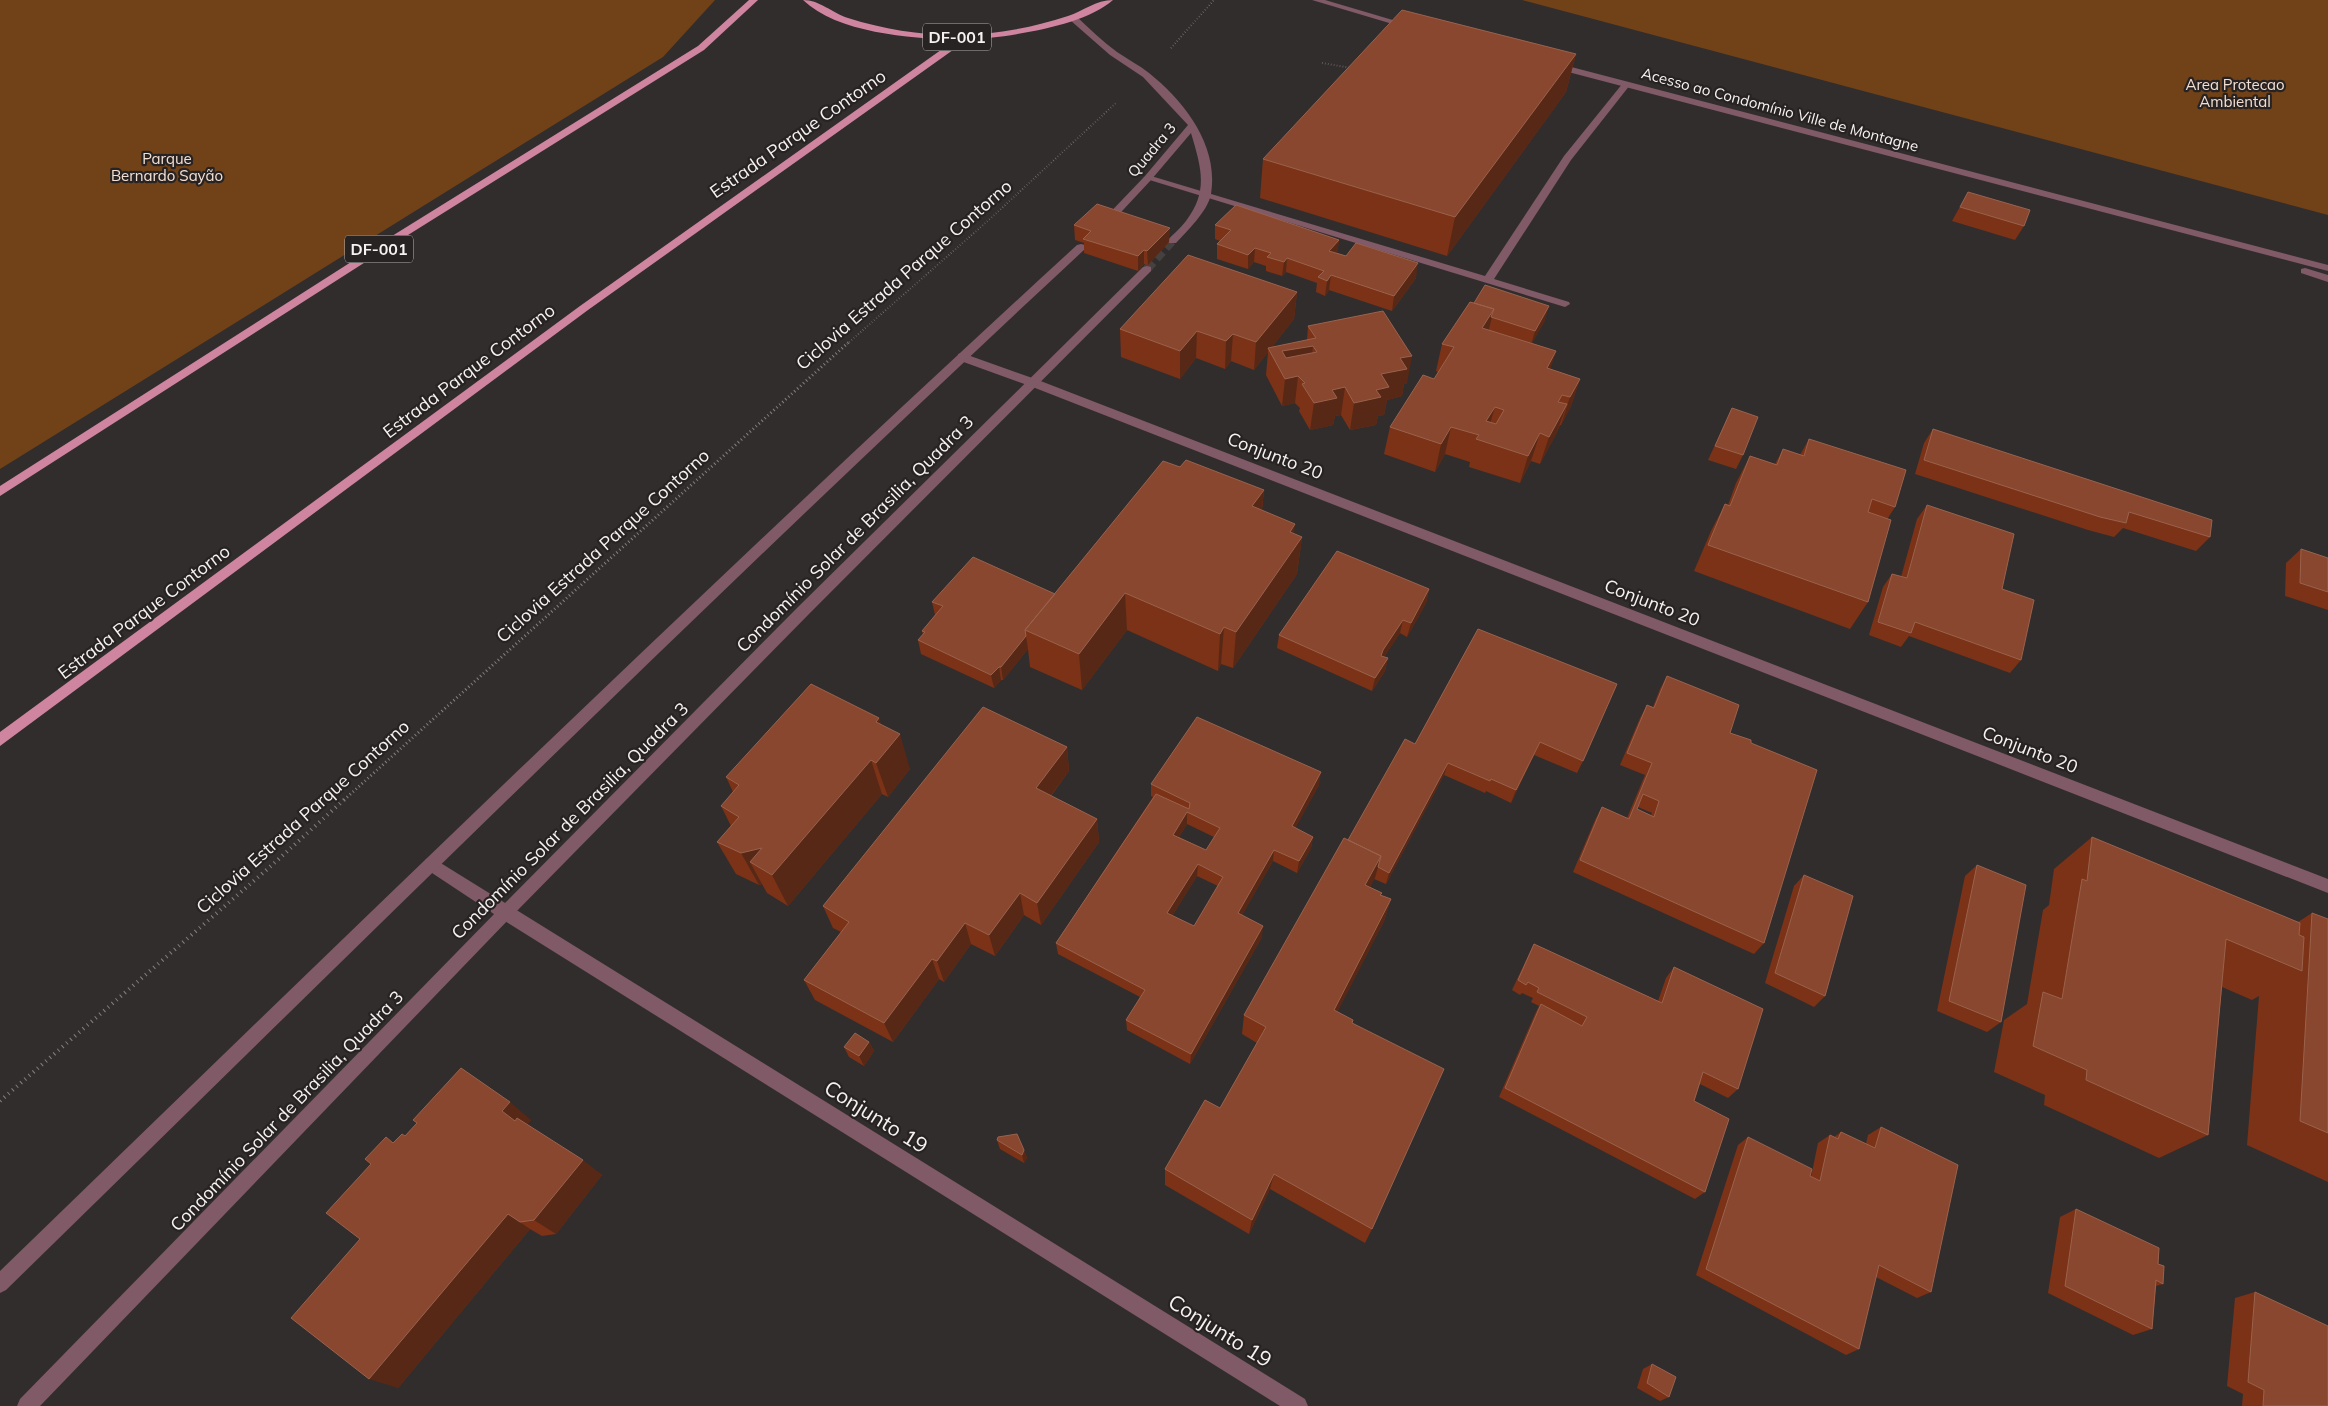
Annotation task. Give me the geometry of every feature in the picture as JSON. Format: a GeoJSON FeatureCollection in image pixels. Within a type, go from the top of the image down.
{"type":"FeatureCollection","features":[{"type":"Feature","properties":{"kind":"main road","name":"DF-001"},"geometry":{"type":"LineString","coordinates":[[0,492],[388,243],[701,48],[754,0]]}},
{"type":"Feature","properties":{"kind":"main road","name":"DF-001"},"geometry":{"type":"LineString","coordinates":[[806,0],[838,19],[864,27],[927,37],[965,37],[1031,29],[1073,18],[1109,0]]}},
{"type":"Feature","properties":{"kind":"main road","name":"Estrada Parque Contorno"},"geometry":{"type":"LineString","coordinates":[[0,740],[584,308],[965,37]]}},
{"type":"Feature","properties":{"kind":"street"},"geometry":{"type":"LineString","coordinates":[[1316,0],[1418,28]]}},
{"type":"Feature","properties":{"kind":"street"},"geometry":{"type":"LineString","coordinates":[[1073,18],[1113,52],[1146,75],[1180,109],[1192,125]]}},
{"type":"Feature","properties":{"kind":"street","name":"Acesso ao Condomínio Ville de Montagne"},"geometry":{"type":"LineString","coordinates":[[1550,64],[2236,246],[2328,268]]}},
{"type":"Feature","properties":{"kind":"street"},"geometry":{"type":"LineString","coordinates":[[1488,280],[1567,158],[1626,85]]}},
{"type":"Feature","properties":{"kind":"street","name":"Quadra 3"},"geometry":{"type":"LineString","coordinates":[[1105,222],[1148,178],[1192,125]]}},
{"type":"Feature","properties":{"kind":"street","name":"Quadra 3"},"geometry":{"type":"LineString","coordinates":[[1172,242],[1190,223],[1206,195],[1206,166],[1192,125]]}},
{"type":"Feature","properties":{"kind":"street","name":"Acesso ao Condomínio Ville de Montagne"},"geometry":{"type":"LineString","coordinates":[[2236,246],[2328,279]]}},
{"type":"Feature","properties":{"kind":"street"},"geometry":{"type":"LineString","coordinates":[[0,1284],[431,864],[962,357],[1081,247]]}},
{"type":"Feature","properties":{"kind":"street","name":"Condomínio Solar de Brasilia, Quadra 3"},"geometry":{"type":"LineString","coordinates":[[26,1406],[505,912],[796,618],[1147,270]]}},
{"type":"Feature","properties":{"kind":"street","name":"Conjunto 20"},"geometry":{"type":"LineString","coordinates":[[962,357],[1034,383],[2328,886]]}},
{"type":"Feature","properties":{"kind":"street","name":"Conjunto 19"},"geometry":{"type":"LineString","coordinates":[[431,864],[1298,1406]]}},
{"type":"Feature","properties":{"kind":"lane"},"geometry":{"type":"LineString","coordinates":[[1148,178],[1565,304]]}},
{"type":"Feature","properties":{"kind":"path","name":"Ciclovia Estrada Parque Contorno"},"geometry":{"type":"LineString","coordinates":[[0,1101],[272,866],[801,383],[990,219],[1146,75],[1214,0]]}},
{"type":"Feature","properties":{"kind":"path"},"geometry":{"type":"LineString","coordinates":[[1322,63],[1358,69]]}},
{"type":"Feature","properties":{"kind":"green space","name":"Parque Bernardo Sayão"},"geometry":{"type":"Polygon","coordinates":[[[0,0],[715,0],[663,57],[0,469],[0,0]]]}},
{"type":"Feature","properties":{"kind":"green space","name":"Area Protecao Ambiental"},"geometry":{"type":"Polygon","coordinates":[[[1522,0],[2328,0],[2328,215],[1522,0]]]}},
{"type":"Feature","properties":{"kind":"building"},"geometry":{"type":"Polygon","coordinates":[[[1402,10],[1576,54],[1455,217],[1263,159],[1402,10]]]}},
{"type":"Feature","properties":{"kind":"building"},"geometry":{"type":"Polygon","coordinates":[[[1968,192],[2030,210],[2024,226],[1960,207],[1968,192]]]}},
{"type":"Feature","properties":{"kind":"building"},"geometry":{"type":"Polygon","coordinates":[[[1097,204],[1170,228],[1147,251],[1144,250],[1138,256],[1083,239],[1091,231],[1074,225],[1097,204]]]}},
{"type":"Feature","properties":{"kind":"building"},"geometry":{"type":"Polygon","coordinates":[[[1236,205],[1339,240],[1329,251],[1346,256],[1356,243],[1418,263],[1394,296],[1331,275],[1327,281],[1318,277],[1324,271],[1287,258],[1284,262],[1267,257],[1271,253],[1255,248],[1248,255],[1217,244],[1231,230],[1215,225],[1236,205]]]}},
{"type":"Feature","properties":{"kind":"building"},"geometry":{"type":"Polygon","coordinates":[[[1188,255],[1297,292],[1256,342],[1233,334],[1226,341],[1197,331],[1180,351],[1120,329],[1188,255]]]}},
{"type":"Feature","properties":{"kind":"building"},"geometry":{"type":"Polygon","coordinates":[[[1485,285],[1549,306],[1535,331],[1491,317],[1494,309],[1474,303],[1485,285]]]}},
{"type":"Feature","properties":{"kind":"building"},"geometry":{"type":"Polygon","coordinates":[[[1470,302],[1494,309],[1482,328],[1556,351],[1547,368],[1580,379],[1570,397],[1562,395],[1558,402],[1567,404],[1549,437],[1540,433],[1528,456],[1476,439],[1479,435],[1451,427],[1441,444],[1390,427],[1423,375],[1434,379],[1454,347],[1442,344],[1470,302]],[[1495,407],[1486,421],[1496,424],[1504,410],[1495,407]]]}},
{"type":"Feature","properties":{"kind":"building"},"geometry":{"type":"Polygon","coordinates":[[[1383,311],[1412,356],[1400,358],[1407,369],[1381,374],[1389,387],[1376,390],[1381,397],[1354,403],[1345,387],[1332,390],[1337,398],[1314,403],[1302,384],[1305,383],[1298,376],[1285,379],[1268,348],[1316,338],[1308,326],[1383,311]],[[1313,346],[1282,351],[1286,358],[1317,352],[1313,346]]]}},
{"type":"Feature","properties":{"kind":"building"},"geometry":{"type":"Polygon","coordinates":[[[1732,408],[1758,417],[1743,455],[1715,446],[1732,408]]]}},
{"type":"Feature","properties":{"kind":"building"},"geometry":{"type":"Polygon","coordinates":[[[1933,429],[2212,520],[2210,537],[2129,512],[2126,523],[2100,517],[1924,460],[1933,429]]]}},
{"type":"Feature","properties":{"kind":"building"},"geometry":{"type":"Polygon","coordinates":[[[1809,439],[1906,470],[1895,507],[1872,499],[1868,512],[1891,520],[1868,602],[1708,545],[1725,504],[1730,506],[1750,456],[1777,465],[1783,449],[1804,456],[1809,439]]]}},
{"type":"Feature","properties":{"kind":"building"},"geometry":{"type":"Polygon","coordinates":[[[1186,460],[1264,490],[1252,506],[1295,524],[1290,532],[1302,537],[1236,632],[1224,627],[1220,634],[1125,593],[1079,654],[1025,630],[1163,461],[1180,467],[1186,460]]]}},
{"type":"Feature","properties":{"kind":"building"},"geometry":{"type":"Polygon","coordinates":[[[1927,505],[2014,534],[2002,589],[2034,600],[2021,660],[1915,622],[1911,633],[1878,622],[1892,574],[1907,578],[1927,505]]]}},
{"type":"Feature","properties":{"kind":"building"},"geometry":{"type":"Polygon","coordinates":[[[2301,549],[2328,558],[2328,592],[2300,583],[2301,549]]]}},
{"type":"Feature","properties":{"kind":"building"},"geometry":{"type":"Polygon","coordinates":[[[1337,551],[1429,589],[1411,623],[1403,620],[1383,650],[1381,656],[1388,658],[1375,678],[1279,635],[1337,551]]]}},
{"type":"Feature","properties":{"kind":"building"},"geometry":{"type":"Polygon","coordinates":[[[973,557],[1055,594],[1025,630],[1026,636],[1001,667],[991,675],[918,640],[925,632],[922,631],[943,606],[932,602],[973,557]]]}},
{"type":"Feature","properties":{"kind":"building"},"geometry":{"type":"Polygon","coordinates":[[[1478,629],[1617,684],[1583,761],[1540,742],[1516,790],[1448,763],[1389,873],[1378,867],[1381,856],[1348,840],[1405,739],[1415,744],[1478,629]]]}},
{"type":"Feature","properties":{"kind":"building"},"geometry":{"type":"Polygon","coordinates":[[[1667,676],[1739,705],[1730,733],[1751,740],[1751,743],[1817,770],[1764,943],[1580,860],[1602,807],[1629,819],[1652,763],[1627,753],[1647,705],[1654,708],[1667,676]],[[1643,794],[1637,809],[1654,817],[1659,801],[1643,794]]]}},
{"type":"Feature","properties":{"kind":"building"},"geometry":{"type":"Polygon","coordinates":[[[811,684],[879,718],[876,722],[900,734],[876,763],[871,760],[772,875],[750,862],[762,848],[741,853],[717,842],[739,817],[721,806],[739,785],[726,777],[811,684]]]}},
{"type":"Feature","properties":{"kind":"building"},"geometry":{"type":"Polygon","coordinates":[[[983,707],[1067,747],[1036,788],[1097,819],[1037,903],[1020,893],[989,935],[965,923],[937,961],[932,959],[884,1023],[804,980],[849,922],[823,906],[983,707]]]}},
{"type":"Feature","properties":{"kind":"building"},"geometry":{"type":"Polygon","coordinates":[[[1197,717],[1321,772],[1292,826],[1313,837],[1299,861],[1274,850],[1238,913],[1263,926],[1191,1054],[1126,1020],[1145,990],[1056,943],[1156,794],[1189,809],[1190,803],[1151,784],[1197,717]],[[1187,812],[1173,835],[1206,850],[1220,828],[1187,812]],[[1198,864],[1167,913],[1194,926],[1223,877],[1198,864]]]}},
{"type":"Feature","properties":{"kind":"building"},"geometry":{"type":"Polygon","coordinates":[[[2092,837],[2300,923],[2299,935],[2304,937],[2302,971],[2226,939],[2208,1135],[2086,1080],[2087,1070],[2033,1046],[2043,992],[2062,999],[2082,879],[2087,881],[2092,837]]]}},
{"type":"Feature","properties":{"kind":"building"},"geometry":{"type":"Polygon","coordinates":[[[1344,838],[1381,856],[1365,885],[1382,893],[1380,895],[1391,899],[1334,1010],[1353,1020],[1352,1023],[1444,1069],[1372,1229],[1274,1174],[1252,1220],[1165,1169],[1205,1100],[1220,1108],[1266,1027],[1244,1015],[1344,838]]]}},
{"type":"Feature","properties":{"kind":"building"},"geometry":{"type":"Polygon","coordinates":[[[1977,865],[2026,885],[2001,1022],[1949,1001],[1977,865]]]}},
{"type":"Feature","properties":{"kind":"building"},"geometry":{"type":"Polygon","coordinates":[[[1804,875],[1853,896],[1825,996],[1775,973],[1804,875]]]}},
{"type":"Feature","properties":{"kind":"building"},"geometry":{"type":"Polygon","coordinates":[[[2312,913],[2328,919],[2328,1133],[2300,1121],[2312,913]]]}},
{"type":"Feature","properties":{"kind":"building"},"geometry":{"type":"Polygon","coordinates":[[[1534,944],[1662,1003],[1674,967],[1763,1009],[1738,1089],[1703,1072],[1694,1101],[1729,1119],[1705,1192],[1505,1088],[1541,1004],[1582,1026],[1587,1017],[1537,992],[1539,988],[1528,982],[1526,985],[1518,980],[1534,944]]]}},
{"type":"Feature","properties":{"kind":"building"},"geometry":{"type":"Polygon","coordinates":[[[855,1033],[869,1042],[859,1056],[844,1047],[855,1033]]]}},
{"type":"Feature","properties":{"kind":"building"},"geometry":{"type":"Polygon","coordinates":[[[461,1068],[510,1102],[502,1111],[515,1121],[517,1118],[583,1160],[534,1220],[520,1222],[508,1214],[369,1379],[291,1318],[360,1239],[326,1213],[371,1164],[365,1159],[386,1137],[393,1143],[402,1134],[405,1136],[417,1123],[413,1120],[461,1068]]]}},
{"type":"Feature","properties":{"kind":"building"},"geometry":{"type":"Polygon","coordinates":[[[1881,1127],[1958,1165],[1931,1292],[1879,1265],[1859,1349],[1706,1269],[1748,1137],[1812,1169],[1810,1176],[1820,1181],[1830,1135],[1838,1139],[1841,1132],[1875,1148],[1881,1127]]]}},
{"type":"Feature","properties":{"kind":"building"},"geometry":{"type":"Polygon","coordinates":[[[1017,1134],[1024,1150],[1022,1155],[997,1140],[998,1137],[1017,1134]]]}},
{"type":"Feature","properties":{"kind":"building"},"geometry":{"type":"Polygon","coordinates":[[[2076,1209],[2159,1248],[2158,1264],[2164,1266],[2163,1284],[2156,1280],[2152,1329],[2065,1286],[2076,1209]]]}},
{"type":"Feature","properties":{"kind":"building"},"geometry":{"type":"Polygon","coordinates":[[[2255,1292],[2328,1326],[2328,1406],[2263,1406],[2264,1390],[2248,1382],[2255,1292]]]}},
{"type":"Feature","properties":{"kind":"building"},"geometry":{"type":"Polygon","coordinates":[[[1652,1364],[1676,1377],[1669,1397],[1647,1383],[1652,1364]]]}},
{"type":"Feature","properties":{"kind":"tunnel"},"geometry":{"type":"LineString","coordinates":[[1147,269],[1172,241]]}}]}
